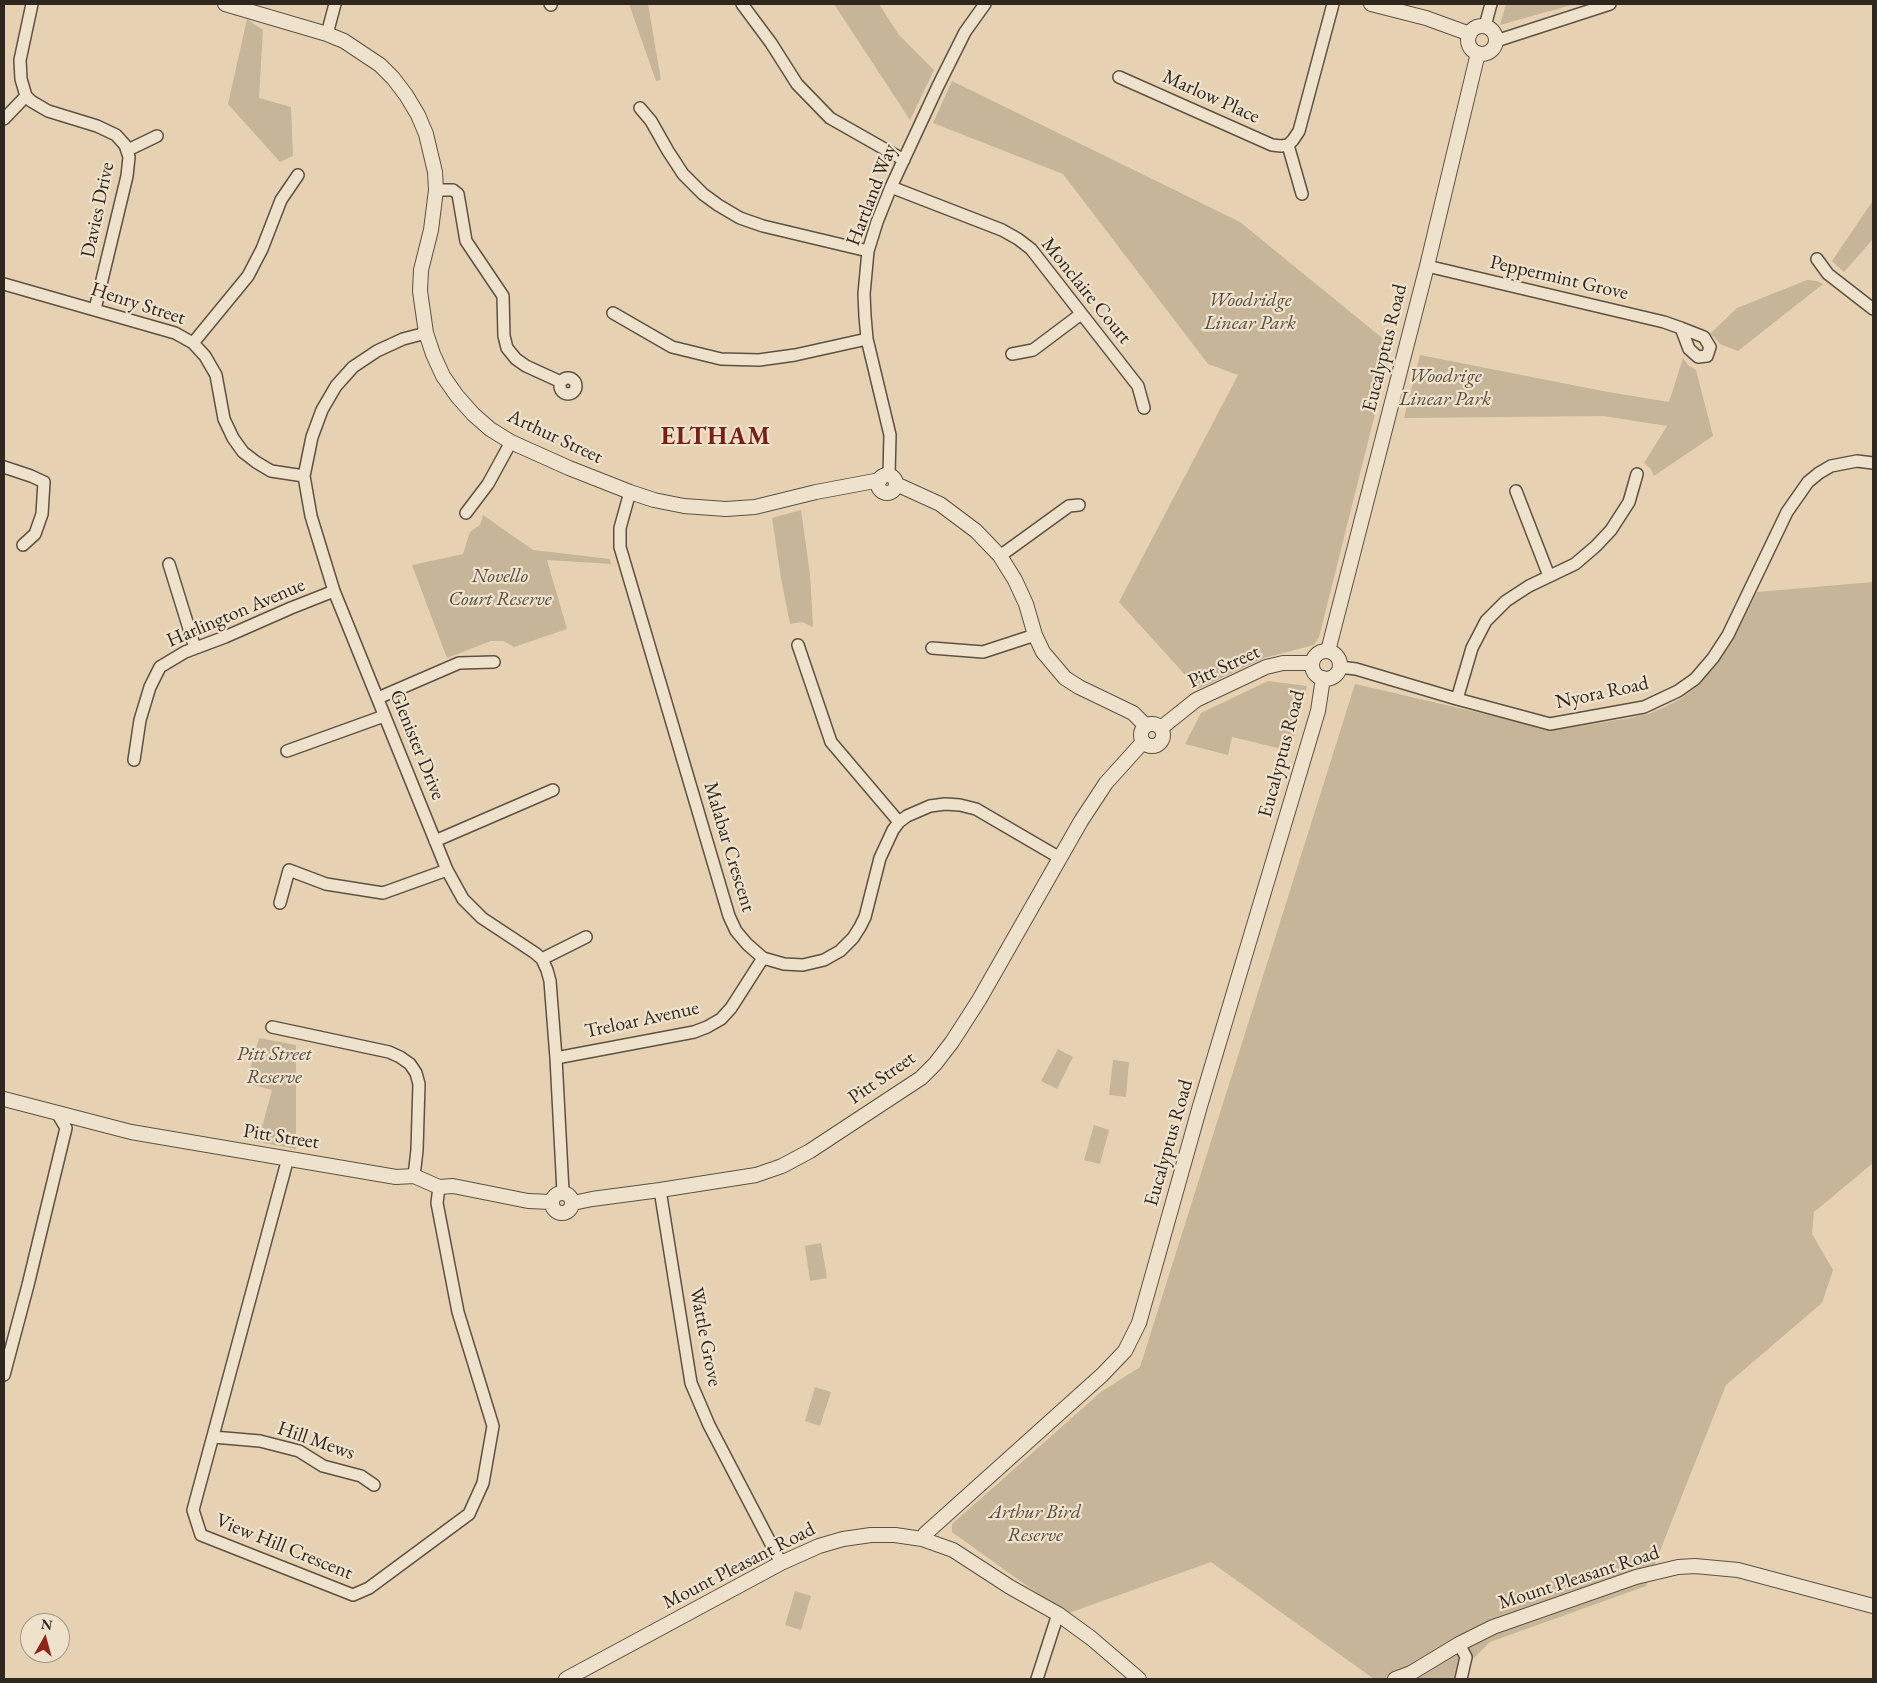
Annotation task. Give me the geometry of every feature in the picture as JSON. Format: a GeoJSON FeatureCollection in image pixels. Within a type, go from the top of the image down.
{"type":"FeatureCollection","features":[{"type":"Feature","properties":{"kind":"street"},"geometry":{"type":"LineString","coordinates":[[4,119],[26,96],[21,79],[20,60],[32,4]]}},
{"type":"Feature","properties":{"kind":"street","name":"Arthur Street"},"geometry":{"type":"LineString","coordinates":[[225,4],[327,34],[344,41],[380,65],[406,95],[418,115],[426,134],[432,153],[436,190],[431,230],[421,270],[420,291],[426,333],[443,376],[457,396],[490,429],[511,442],[630,492],[684,506],[726,509],[755,507],[839,488],[888,484],[925,497],[940,504],[976,531],[1000,556],[1015,580],[1026,604],[1035,635],[1043,652],[1065,678],[1132,713],[1146,726]]}},
{"type":"Feature","properties":{"kind":"street"},"geometry":{"type":"LineString","coordinates":[[327,34],[336,4]]}},
{"type":"Feature","properties":{"kind":"street"},"geometry":{"type":"LineString","coordinates":[[742,4],[771,43],[797,84],[830,118],[904,160]]}},
{"type":"Feature","properties":{"kind":"street","name":"Hartland Way"},"geometry":{"type":"LineString","coordinates":[[888,484],[890,435],[867,338],[864,294],[868,250],[891,187],[965,32],[986,4]]}},
{"type":"Feature","properties":{"kind":"street"},"geometry":{"type":"LineString","coordinates":[[1302,194],[1288,145],[1299,131],[1333,4]]}},
{"type":"Feature","properties":{"kind":"street"},"geometry":{"type":"LineString","coordinates":[[1371,4],[1426,18],[1470,34]]}},
{"type":"Feature","properties":{"kind":"street"},"geometry":{"type":"LineString","coordinates":[[1485,26],[1491,4]]}},
{"type":"Feature","properties":{"kind":"street"},"geometry":{"type":"LineString","coordinates":[[1496,41],[1492,30],[1485,26],[1476,28],[1470,34],[1468,43],[1473,51],[1486,53],[1490,51],[1496,41],[1610,4]]}},
{"type":"Feature","properties":{"kind":"street","name":"Eucalyptus Road"},"geometry":{"type":"LineString","coordinates":[[1328,651],[1427,266],[1478,53]]}},
{"type":"Feature","properties":{"kind":"street","name":"Marlow Place"},"geometry":{"type":"LineString","coordinates":[[1120,77],[1272,145],[1288,145]]}},
{"type":"Feature","properties":{"kind":"street","name":"Davies Drive"},"geometry":{"type":"LineString","coordinates":[[26,96],[48,111],[109,131],[122,140],[128,150],[129,164],[127,176],[95,309]]}},
{"type":"Feature","properties":{"kind":"street"},"geometry":{"type":"LineString","coordinates":[[640,108],[651,121],[683,174],[703,194],[718,205],[740,218],[763,226],[868,250]]}},
{"type":"Feature","properties":{"kind":"street"},"geometry":{"type":"LineString","coordinates":[[128,150],[157,136]]}},
{"type":"Feature","properties":{"kind":"street"},"geometry":{"type":"LineString","coordinates":[[193,343],[248,276],[262,249],[281,200],[298,175]]}},
{"type":"Feature","properties":{"kind":"street","name":"Monclaire Court"},"geometry":{"type":"LineString","coordinates":[[891,187],[1002,230],[1031,249],[1138,386],[1144,408]]}},
{"type":"Feature","properties":{"kind":"street"},"geometry":{"type":"LineString","coordinates":[[436,190],[453,190],[458,194],[466,241],[503,296],[504,336],[507,348],[516,359],[526,366],[561,382]]}},
{"type":"Feature","properties":{"kind":"street"},"geometry":{"type":"LineString","coordinates":[[1817,259],[1828,274],[1873,309]]}},
{"type":"Feature","properties":{"kind":"street","name":"Peppermint Grove"},"geometry":{"type":"LineString","coordinates":[[1427,266],[1664,322],[1681,328]]}},
{"type":"Feature","properties":{"kind":"street","name":"Henry Street"},"geometry":{"type":"LineString","coordinates":[[4,284],[175,333],[193,343],[205,356],[216,375],[224,419],[233,438],[244,452],[271,471],[304,476]]}},
{"type":"Feature","properties":{"kind":"street"},"geometry":{"type":"LineString","coordinates":[[613,313],[672,347],[721,359],[759,360],[867,338]]}},
{"type":"Feature","properties":{"kind":"street"},"geometry":{"type":"LineString","coordinates":[[1012,354],[1033,350],[1081,314]]}},
{"type":"Feature","properties":{"kind":"street","name":"Glenister Drive"},"geometry":{"type":"LineString","coordinates":[[426,333],[404,339],[377,351],[354,367],[336,386],[322,410],[312,437],[304,476],[311,516],[334,591],[446,870],[462,899],[482,918],[542,959]]}},
{"type":"Feature","properties":{"kind":"street"},"geometry":{"type":"LineString","coordinates":[[466,513],[488,484],[511,442]]}},
{"type":"Feature","properties":{"kind":"street","name":"Nyora Road"},"geometry":{"type":"LineString","coordinates":[[1339,667],[1356,669],[1457,700],[1550,724],[1644,707],[1678,691],[1694,679],[1713,658],[1728,635],[1787,512],[1808,482],[1831,466],[1857,461],[1873,463]]}},
{"type":"Feature","properties":{"kind":"street"},"geometry":{"type":"LineString","coordinates":[[4,467],[44,482],[42,514],[35,534],[23,545]]}},
{"type":"Feature","properties":{"kind":"street"},"geometry":{"type":"LineString","coordinates":[[1457,700],[1472,648],[1486,621],[1506,601],[1529,586],[1575,564],[1596,546],[1611,530],[1629,502],[1637,474]]}},
{"type":"Feature","properties":{"kind":"street","name":"Malabar Crescent"},"geometry":{"type":"LineString","coordinates":[[630,492],[620,528],[620,547],[729,916],[736,931],[763,958]]}},
{"type":"Feature","properties":{"kind":"street"},"geometry":{"type":"LineString","coordinates":[[1516,492],[1549,576]]}},
{"type":"Feature","properties":{"kind":"street"},"geometry":{"type":"LineString","coordinates":[[1000,556],[1069,506],[1079,505]]}},
{"type":"Feature","properties":{"kind":"street"},"geometry":{"type":"LineString","coordinates":[[169,564],[195,648]]}},
{"type":"Feature","properties":{"kind":"street","name":"Harlington Avenue"},"geometry":{"type":"LineString","coordinates":[[134,760],[140,720],[150,687],[160,667],[185,652],[334,591]]}},
{"type":"Feature","properties":{"kind":"street"},"geometry":{"type":"LineString","coordinates":[[932,648],[983,652],[1035,635]]}},
{"type":"Feature","properties":{"kind":"street"},"geometry":{"type":"LineString","coordinates":[[798,645],[831,742],[898,822]]}},
{"type":"Feature","properties":{"kind":"street"},"geometry":{"type":"LineString","coordinates":[[1328,651],[1337,657],[1339,667],[1333,676],[1323,678],[1314,672],[1312,663],[1315,656],[1328,651]]}},
{"type":"Feature","properties":{"kind":"street"},"geometry":{"type":"LineString","coordinates":[[378,698],[459,663],[494,662]]}},
{"type":"Feature","properties":{"kind":"street","name":"Pitt Street"},"geometry":{"type":"LineString","coordinates":[[1161,728],[1196,700],[1266,666],[1283,663],[1312,663]]}},
{"type":"Feature","properties":{"kind":"street","name":"Eucalyptus Road"},"geometry":{"type":"LineString","coordinates":[[922,1539],[925,1534],[1102,1374],[1125,1351],[1139,1323],[1200,1106],[1318,711],[1323,678]]}},
{"type":"Feature","properties":{"kind":"street"},"geometry":{"type":"LineString","coordinates":[[286,751],[384,716]]}},
{"type":"Feature","properties":{"kind":"street"},"geometry":{"type":"LineString","coordinates":[[1154,724],[1161,728],[1164,736],[1159,744],[1151,746],[1143,742],[1142,733],[1146,726],[1154,724]]}},
{"type":"Feature","properties":{"kind":"street","name":"Pitt Street"},"geometry":{"type":"LineString","coordinates":[[573,1203],[756,1175],[782,1166],[810,1151],[920,1078],[935,1064],[952,1042],[979,1000],[1060,858],[1106,783],[1143,742]]}},
{"type":"Feature","properties":{"kind":"street"},"geometry":{"type":"LineString","coordinates":[[435,841],[553,790]]}},
{"type":"Feature","properties":{"kind":"street"},"geometry":{"type":"LineString","coordinates":[[763,958],[784,964],[803,965],[824,960],[840,951],[853,938],[864,916],[884,847],[898,822],[930,806],[945,804],[976,809],[1060,858]]}},
{"type":"Feature","properties":{"kind":"street"},"geometry":{"type":"LineString","coordinates":[[280,903],[289,870],[326,884],[384,893],[446,870]]}},
{"type":"Feature","properties":{"kind":"street"},"geometry":{"type":"LineString","coordinates":[[563,1192],[550,981],[542,959],[586,937]]}},
{"type":"Feature","properties":{"kind":"street","name":"Treloar Avenue"},"geometry":{"type":"LineString","coordinates":[[556,1058],[694,1032],[707,1027],[721,1018],[731,1008],[763,958]]}},
{"type":"Feature","properties":{"kind":"street"},"geometry":{"type":"LineString","coordinates":[[272,1027],[389,1052],[410,1064],[416,1073],[419,1084],[417,1150],[414,1176]]}},
{"type":"Feature","properties":{"kind":"street","name":"Pitt Street"},"geometry":{"type":"LineString","coordinates":[[4,1099],[131,1132],[396,1177],[414,1176],[438,1187],[453,1186],[528,1201],[552,1202]]}},
{"type":"Feature","properties":{"kind":"street"},"geometry":{"type":"LineString","coordinates":[[4,1375],[66,1128],[56,1112]]}},
{"type":"Feature","properties":{"kind":"street","name":"View Hill Crescent"},"geometry":{"type":"LineString","coordinates":[[288,1158],[193,1510],[201,1535],[353,1595],[369,1588],[469,1514],[483,1483],[493,1426],[458,1312],[437,1203],[438,1187]]}},
{"type":"Feature","properties":{"kind":"street","name":"Wattle Grove"},"geometry":{"type":"LineString","coordinates":[[660,1190],[691,1383],[709,1425],[782,1563]]}},
{"type":"Feature","properties":{"kind":"street"},"geometry":{"type":"LineString","coordinates":[[563,1192],[570,1196],[573,1203],[569,1210],[562,1213],[554,1209],[552,1202],[555,1195],[563,1192]]}},
{"type":"Feature","properties":{"kind":"street","name":"Hill Mews"},"geometry":{"type":"LineString","coordinates":[[213,1436],[260,1441],[299,1451],[323,1466],[361,1476],[374,1485]]}},
{"type":"Feature","properties":{"kind":"street","name":"Mount Pleasant Road"},"geometry":{"type":"LineString","coordinates":[[566,1679],[782,1563],[819,1546],[843,1539],[871,1535],[895,1535],[922,1539],[953,1550],[1010,1587],[1058,1614],[1091,1638],[1139,1679]]}},
{"type":"Feature","properties":{"kind":"street","name":"Mount Pleasant Road"},"geometry":{"type":"LineString","coordinates":[[1395,1679],[1411,1673],[1459,1644],[1493,1627],[1636,1577],[1678,1567],[1703,1566],[1738,1570],[1873,1606]]}},
{"type":"Feature","properties":{"kind":"street"},"geometry":{"type":"LineString","coordinates":[[1036,1679],[1058,1614]]}},
{"type":"Feature","properties":{"kind":"street"},"geometry":{"type":"LineString","coordinates":[[1459,1644],[1466,1657],[1461,1679]]}},
{"type":"Feature","properties":{"kind":"green space"},"geometry":{"type":"Polygon","coordinates":[[[629,4],[648,4],[661,80],[656,81],[629,4]]]}},
{"type":"Feature","properties":{"kind":"green space"},"geometry":{"type":"Polygon","coordinates":[[[834,4],[879,4],[899,35],[934,70],[910,120],[834,4]]]}},
{"type":"Feature","properties":{"kind":"green space"},"geometry":{"type":"Polygon","coordinates":[[[1506,4],[1575,4],[1500,25],[1506,4]]]}},
{"type":"Feature","properties":{"kind":"green space"},"geometry":{"type":"Polygon","coordinates":[[[247,19],[263,30],[259,98],[291,107],[293,156],[280,162],[228,104],[247,19]]]}},
{"type":"Feature","properties":{"kind":"green space","name":"Woodridge Linear Park"},"geometry":{"type":"Polygon","coordinates":[[[952,81],[1240,222],[1392,346],[1319,637],[1314,645],[1264,658],[1198,689],[1119,602],[1238,375],[1208,364],[1063,174],[933,123],[952,81]]]}},
{"type":"Feature","properties":{"kind":"green space"},"geometry":{"type":"Polygon","coordinates":[[[1872,202],[1873,239],[1844,272],[1832,261],[1872,202]]]}},
{"type":"Feature","properties":{"kind":"green space"},"geometry":{"type":"Polygon","coordinates":[[[1807,280],[1823,284],[1738,351],[1720,344],[1710,334],[1737,308],[1807,280]]]}},
{"type":"Feature","properties":{"kind":"green space","name":"Woodrige Linear Park"},"geometry":{"type":"Polygon","coordinates":[[[1420,355],[1669,402],[1683,358],[1688,365],[1696,370],[1713,436],[1654,476],[1651,469],[1644,463],[1667,426],[1603,416],[1404,418],[1420,355]]]}},
{"type":"Feature","properties":{"kind":"green space"},"geometry":{"type":"Polygon","coordinates":[[[801,510],[810,574],[813,627],[802,622],[790,624],[772,518],[801,510]]]}},
{"type":"Feature","properties":{"kind":"green space","name":"Novello Court Reserve"},"geometry":{"type":"Polygon","coordinates":[[[483,515],[533,550],[610,559],[611,564],[547,560],[567,629],[514,647],[503,641],[491,641],[447,658],[412,565],[463,554],[470,532],[480,525],[483,515]]]}},
{"type":"Feature","properties":{"kind":"green space","name":"Arthur Bird Reserve"},"geometry":{"type":"Polygon","coordinates":[[[1873,582],[1873,1163],[1814,1212],[1812,1234],[1833,1270],[1822,1303],[1726,1385],[1646,1586],[1490,1642],[1453,1679],[1374,1679],[1211,1562],[1066,1614],[952,1532],[952,1524],[1101,1392],[1140,1367],[1355,684],[1554,730],[1630,718],[1648,714],[1665,707],[1682,698],[1699,685],[1732,642],[1757,592],[1873,582]]]}},
{"type":"Feature","properties":{"kind":"green space"},"geometry":{"type":"Polygon","coordinates":[[[1268,681],[1307,686],[1290,751],[1232,737],[1228,755],[1185,744],[1201,713],[1268,681]]]}},
{"type":"Feature","properties":{"kind":"green space","name":"Pitt Street Reserve"},"geometry":{"type":"Polygon","coordinates":[[[259,1038],[296,1045],[296,1149],[258,1142],[272,1090],[246,1083],[259,1038]]]}},
{"type":"Feature","properties":{"kind":"green space"},"geometry":{"type":"Polygon","coordinates":[[[1058,1049],[1073,1057],[1057,1089],[1041,1081],[1058,1049]]]}},
{"type":"Feature","properties":{"kind":"green space"},"geometry":{"type":"Polygon","coordinates":[[[1113,1060],[1129,1062],[1126,1097],[1109,1095],[1113,1060]]]}},
{"type":"Feature","properties":{"kind":"green space"},"geometry":{"type":"Polygon","coordinates":[[[1094,1125],[1109,1130],[1100,1164],[1084,1160],[1094,1125]]]}},
{"type":"Feature","properties":{"kind":"green space"},"geometry":{"type":"Polygon","coordinates":[[[821,1243],[827,1278],[810,1281],[805,1246],[821,1243]]]}},
{"type":"Feature","properties":{"kind":"green space"},"geometry":{"type":"Polygon","coordinates":[[[815,1387],[831,1392],[820,1426],[805,1421],[815,1387]]]}},
{"type":"Feature","properties":{"kind":"green space"},"geometry":{"type":"Polygon","coordinates":[[[795,1591],[811,1596],[801,1630],[785,1625],[795,1591]]]}},
{"type":"Feature","properties":{"kind":"district","name":"ELTHAM"},"geometry":{"type":"Point","coordinates":[716,437]}}]}
